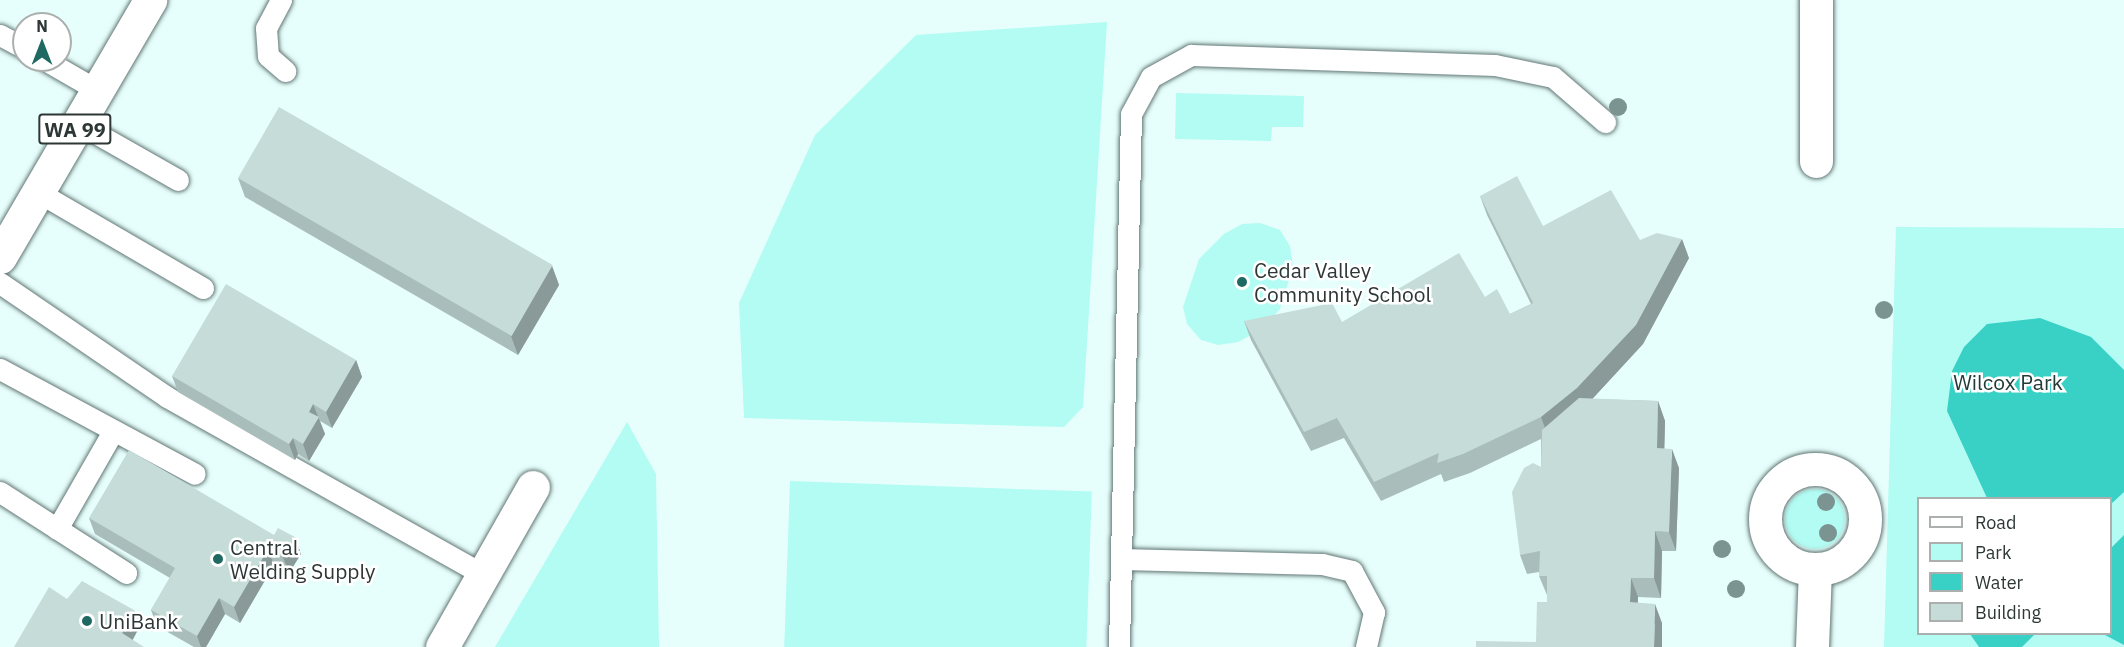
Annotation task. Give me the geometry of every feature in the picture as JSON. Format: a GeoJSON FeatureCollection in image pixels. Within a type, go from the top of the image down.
{"type":"FeatureCollection","features":[{"type":"Feature","properties":{"kind":"main road","name":"WA 99"},"geometry":{"type":"LineString","coordinates":[[0,257],[150,0]]}},
{"type":"Feature","properties":{"kind":"main road"},"geometry":{"type":"LineString","coordinates":[[1816,0],[1816,161]]}},
{"type":"Feature","properties":{"kind":"main road"},"geometry":{"type":"LineString","coordinates":[[442,647],[533,487]]}},
{"type":"Feature","properties":{"kind":"main road"},"geometry":{"type":"LineString","coordinates":[[1812,647],[1815,569]]}},
{"type":"Feature","properties":{"kind":"lane"},"geometry":{"type":"LineString","coordinates":[[281,0],[266,28],[268,56],[285,71]]}},
{"type":"Feature","properties":{"kind":"lane"},"geometry":{"type":"LineString","coordinates":[[1119,647],[1131,114],[1151,77],[1191,55],[1495,65],[1553,77],[1605,122]]}},
{"type":"Feature","properties":{"kind":"lane"},"geometry":{"type":"LineString","coordinates":[[66,72],[97,90]]}},
{"type":"Feature","properties":{"kind":"lane"},"geometry":{"type":"LineString","coordinates":[[78,123],[178,180]]}},
{"type":"Feature","properties":{"kind":"lane"},"geometry":{"type":"LineString","coordinates":[[38,192],[203,288]]}},
{"type":"Feature","properties":{"kind":"lane"},"geometry":{"type":"LineString","coordinates":[[0,284],[167,397],[483,574]]}},
{"type":"Feature","properties":{"kind":"lane"},"geometry":{"type":"LineString","coordinates":[[0,369],[112,433],[195,474]]}},
{"type":"Feature","properties":{"kind":"lane"},"geometry":{"type":"LineString","coordinates":[[57,529],[112,433]]}},
{"type":"Feature","properties":{"kind":"lane"},"geometry":{"type":"LineString","coordinates":[[0,492],[126,573]]}},
{"type":"Feature","properties":{"kind":"lane"},"geometry":{"type":"LineString","coordinates":[[1121,559],[1322,564],[1352,571],[1374,612],[1366,647]]}},
{"type":"Feature","properties":{"kind":"green space"},"geometry":{"type":"Polygon","coordinates":[[[1107,22],[1083,407],[1064,427],[744,418],[739,303],[815,135],[916,35],[1107,22]]]}},
{"type":"Feature","properties":{"kind":"green space"},"geometry":{"type":"Polygon","coordinates":[[[1176,93],[1304,96],[1303,127],[1272,127],[1271,141],[1175,139],[1176,93]]]}},
{"type":"Feature","properties":{"kind":"green space"},"geometry":{"type":"Polygon","coordinates":[[[1260,223],[1280,230],[1290,246],[1293,267],[1280,309],[1262,329],[1238,342],[1218,345],[1201,340],[1187,324],[1183,307],[1199,259],[1224,234],[1242,224],[1260,223]]]}},
{"type":"Feature","properties":{"kind":"green space","name":"Wilcox Park"},"geometry":{"type":"Polygon","coordinates":[[[1896,227],[2124,228],[2124,647],[1884,647],[1896,227]]]}},
{"type":"Feature","properties":{"kind":"green space"},"geometry":{"type":"Polygon","coordinates":[[[627,422],[656,474],[659,647],[495,647],[627,422]]]}},
{"type":"Feature","properties":{"kind":"green space"},"geometry":{"type":"Polygon","coordinates":[[[790,481],[1092,492],[1086,647],[784,647],[790,481]]]}},
{"type":"Feature","properties":{"kind":"green space"},"geometry":{"type":"Polygon","coordinates":[[[1809,489],[1821,489],[1837,497],[1843,507],[1845,519],[1843,531],[1837,541],[1821,549],[1809,549],[1793,541],[1785,525],[1785,513],[1793,497],[1809,489]]]}},
{"type":"Feature","properties":{"kind":"water"},"geometry":{"type":"Polygon","coordinates":[[[2040,318],[2091,337],[2124,370],[2124,492],[2112,503],[2112,497],[1987,497],[1947,411],[1952,371],[1964,347],[1987,324],[2040,318]]]}},
{"type":"Feature","properties":{"kind":"water"},"geometry":{"type":"Polygon","coordinates":[[[2124,535],[2124,645],[2105,635],[2112,635],[2112,547],[2124,535]]]}},
{"type":"Feature","properties":{"kind":"water"},"geometry":{"type":"Polygon","coordinates":[[[1971,635],[2034,635],[2022,647],[1979,647],[1971,635]]]}},
{"type":"Feature","properties":{"kind":"building"},"geometry":{"type":"Polygon","coordinates":[[[279,107],[553,265],[512,336],[238,178],[279,107]]]}},
{"type":"Feature","properties":{"kind":"building"},"geometry":{"type":"Polygon","coordinates":[[[1517,176],[1543,226],[1611,190],[1640,240],[1657,233],[1682,239],[1636,325],[1577,388],[1541,417],[1463,454],[1437,463],[1439,453],[1374,482],[1337,418],[1304,432],[1244,321],[1332,303],[1342,322],[1459,253],[1485,297],[1497,289],[1510,314],[1533,303],[1480,196],[1517,176]]]}},
{"type":"Feature","properties":{"kind":"building"},"geometry":{"type":"Polygon","coordinates":[[[226,284],[356,360],[326,412],[313,404],[309,412],[319,417],[303,444],[293,438],[289,444],[172,376],[226,284]]]}},
{"type":"Feature","properties":{"kind":"building"},"geometry":{"type":"Polygon","coordinates":[[[1579,398],[1658,401],[1657,448],[1672,449],[1669,532],[1655,531],[1654,578],[1631,578],[1630,602],[1655,604],[1654,647],[1476,647],[1476,641],[1536,642],[1537,602],[1547,602],[1547,576],[1539,576],[1540,551],[1520,555],[1512,492],[1524,468],[1533,463],[1541,467],[1542,430],[1579,398]]]}},
{"type":"Feature","properties":{"kind":"building","name":"Central Welding Supply"},"geometry":{"type":"Polygon","coordinates":[[[129,450],[274,535],[278,528],[295,537],[283,557],[268,549],[234,607],[219,598],[197,636],[151,610],[175,568],[89,518],[129,450]]]}},
{"type":"Feature","properties":{"kind":"building","name":"UniBank"},"geometry":{"type":"Polygon","coordinates":[[[82,581],[134,610],[122,633],[144,647],[14,647],[49,587],[67,599],[82,581]]]}},
{"type":"Feature","properties":{"kind":"place","name":"Cedar Valley Community School"},"geometry":{"type":"Point","coordinates":[1242,282]}},
{"type":"Feature","properties":{"kind":"place","name":"Central Welding Supply"},"geometry":{"type":"Point","coordinates":[218,559]}},
{"type":"Feature","properties":{"kind":"place","name":"UniBank"},"geometry":{"type":"Point","coordinates":[87,621]}}]}
